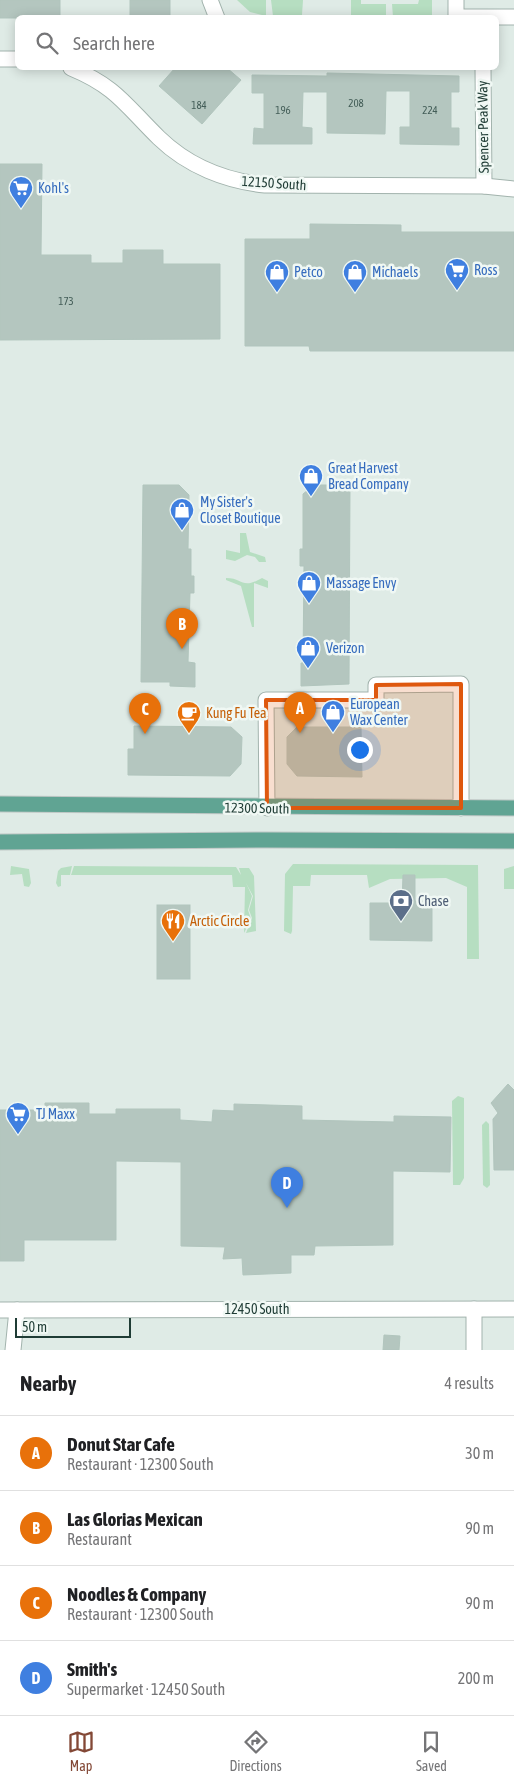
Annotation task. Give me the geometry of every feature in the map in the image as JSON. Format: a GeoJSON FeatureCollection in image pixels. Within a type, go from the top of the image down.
{"type":"FeatureCollection","features":[{"type":"Feature","properties":{"kind":"main road","name":"12300 South"},"geometry":{"type":"LineString","coordinates":[[0,804],[267,808],[514,808]]}},
{"type":"Feature","properties":{"kind":"main road"},"geometry":{"type":"LineString","coordinates":[[0,842],[514,841]]}},
{"type":"Feature","properties":{"kind":"street"},"geometry":{"type":"LineString","coordinates":[[210,0],[216,15]]}},
{"type":"Feature","properties":{"kind":"street"},"geometry":{"type":"LineString","coordinates":[[456,0],[456,15]]}},
{"type":"Feature","properties":{"kind":"street"},"geometry":{"type":"LineString","coordinates":[[499,17],[514,17]]}},
{"type":"Feature","properties":{"kind":"street"},"geometry":{"type":"LineString","coordinates":[[0,59],[15,59]]}},
{"type":"Feature","properties":{"kind":"street","name":"12150 South"},"geometry":{"type":"LineString","coordinates":[[76,70],[96,79],[120,96],[160,139],[182,157],[213,173],[235,180],[275,186],[484,186],[514,189]]}},
{"type":"Feature","properties":{"kind":"street","name":"Spencer Peak Way"},"geometry":{"type":"LineString","coordinates":[[483,70],[484,186]]}},
{"type":"Feature","properties":{"kind":"street"},"geometry":{"type":"LineString","coordinates":[[267,808],[266,700],[376,700],[376,685],[461,684],[461,808]]}},
{"type":"Feature","properties":{"kind":"street"},"geometry":{"type":"LineString","coordinates":[[474,1309],[474,1350]]}},
{"type":"Feature","properties":{"kind":"street","name":"12450 South"},"geometry":{"type":"LineString","coordinates":[[0,1310],[514,1309]]}},
{"type":"Feature","properties":{"kind":"street"},"geometry":{"type":"LineString","coordinates":[[13,1350],[17,1310]]}},
{"type":"Feature","properties":{"kind":"highlighted area"},"geometry":{"type":"Polygon","coordinates":[[[461,684],[461,808],[267,808],[266,700],[376,700],[376,685],[461,684]]]}},
{"type":"Feature","properties":{"kind":"green space"},"geometry":{"type":"Polygon","coordinates":[[[237,0],[266,0],[266,15],[250,12],[237,0]]]}},
{"type":"Feature","properties":{"kind":"green space"},"geometry":{"type":"Polygon","coordinates":[[[271,0],[303,0],[302,15],[273,15],[271,0]]]}},
{"type":"Feature","properties":{"kind":"green space"},"geometry":{"type":"Polygon","coordinates":[[[351,0],[361,0],[361,4],[386,4],[386,15],[351,15],[351,0]]]}},
{"type":"Feature","properties":{"kind":"green space"},"geometry":{"type":"Polygon","coordinates":[[[419,0],[432,0],[432,15],[393,15],[392,4],[418,4],[419,0]]]}},
{"type":"Feature","properties":{"kind":"green space"},"geometry":{"type":"Polygon","coordinates":[[[240,533],[246,533],[250,552],[265,557],[266,562],[259,562],[255,557],[247,555],[235,561],[226,559],[226,550],[240,553],[240,533]]]}},
{"type":"Feature","properties":{"kind":"green space"},"geometry":{"type":"Polygon","coordinates":[[[226,578],[246,583],[262,578],[268,581],[268,588],[254,583],[254,627],[252,627],[241,586],[226,580],[226,578]]]}},
{"type":"Feature","properties":{"kind":"green space"},"geometry":{"type":"Polygon","coordinates":[[[293,864],[478,865],[479,959],[467,959],[467,887],[446,878],[390,879],[369,888],[367,875],[311,875],[310,886],[293,886],[292,934],[291,931],[291,934],[284,931],[285,874],[293,864]]]}},
{"type":"Feature","properties":{"kind":"green space"},"geometry":{"type":"Polygon","coordinates":[[[11,866],[29,869],[31,883],[29,887],[24,886],[22,874],[10,875],[11,866]]]}},
{"type":"Feature","properties":{"kind":"green space"},"geometry":{"type":"Polygon","coordinates":[[[72,866],[70,875],[61,875],[61,886],[58,887],[56,883],[58,871],[61,868],[72,866]]]}},
{"type":"Feature","properties":{"kind":"green space"},"geometry":{"type":"Polygon","coordinates":[[[74,866],[236,867],[241,875],[239,868],[249,868],[254,876],[256,931],[246,933],[252,918],[249,910],[253,896],[246,883],[252,896],[248,910],[251,919],[244,933],[245,887],[233,887],[232,875],[71,875],[74,866]]]}},
{"type":"Feature","properties":{"kind":"green space"},"geometry":{"type":"Polygon","coordinates":[[[514,866],[514,889],[504,889],[504,869],[514,866]]]}},
{"type":"Feature","properties":{"kind":"green space"},"geometry":{"type":"Polygon","coordinates":[[[458,1096],[464,1098],[464,1178],[460,1185],[453,1185],[452,1101],[458,1096]]]}},
{"type":"Feature","properties":{"kind":"green space"},"geometry":{"type":"Polygon","coordinates":[[[486,1121],[489,1124],[490,1185],[487,1188],[483,1185],[482,1125],[486,1121]]]}},
{"type":"Feature","properties":{"kind":"building"},"geometry":{"type":"Polygon","coordinates":[[[0,0],[60,0],[60,15],[15,15],[15,18],[0,18],[0,0]]]}},
{"type":"Feature","properties":{"kind":"building"},"geometry":{"type":"Polygon","coordinates":[[[130,0],[170,0],[170,15],[130,15],[130,0]]]}},
{"type":"Feature","properties":{"kind":"building"},"geometry":{"type":"Polygon","coordinates":[[[173,70],[229,70],[241,80],[202,124],[159,86],[173,70]]]}},
{"type":"Feature","properties":{"kind":"building"},"geometry":{"type":"Polygon","coordinates":[[[327,73],[459,76],[459,92],[451,92],[451,128],[459,128],[459,145],[400,144],[400,127],[410,127],[410,91],[386,91],[385,134],[327,133],[327,92],[303,92],[302,127],[312,128],[312,144],[253,144],[254,128],[264,129],[264,93],[252,93],[252,75],[327,76],[327,73]]]}},
{"type":"Feature","properties":{"kind":"building"},"geometry":{"type":"Polygon","coordinates":[[[0,164],[42,164],[41,255],[91,255],[91,263],[123,263],[123,250],[163,250],[163,264],[220,264],[220,339],[0,340],[0,164]]]}},
{"type":"Feature","properties":{"kind":"building"},"geometry":{"type":"Polygon","coordinates":[[[310,224],[401,225],[401,232],[514,232],[514,351],[310,351],[309,346],[245,346],[245,239],[310,239],[310,224]]]}},
{"type":"Feature","properties":{"kind":"building"},"geometry":{"type":"Polygon","coordinates":[[[143,485],[179,485],[189,495],[188,549],[191,549],[191,576],[194,576],[194,593],[190,593],[188,662],[195,663],[195,687],[170,686],[170,682],[141,682],[143,485]]]}},
{"type":"Feature","properties":{"kind":"building"},"geometry":{"type":"Polygon","coordinates":[[[314,485],[350,485],[349,684],[301,686],[304,566],[300,566],[300,549],[303,549],[303,494],[314,485]]]}},
{"type":"Feature","properties":{"kind":"building"},"geometry":{"type":"Polygon","coordinates":[[[134,726],[231,727],[242,737],[241,764],[230,776],[128,775],[128,749],[134,749],[134,726]]]}},
{"type":"Feature","properties":{"kind":"building"},"geometry":{"type":"Polygon","coordinates":[[[297,727],[361,727],[362,777],[297,776],[287,764],[287,737],[297,727]]]}},
{"type":"Feature","properties":{"kind":"building","name":"Chase"},"geometry":{"type":"Polygon","coordinates":[[[403,875],[415,875],[415,901],[432,901],[432,941],[370,940],[370,903],[402,903],[403,875]]]}},
{"type":"Feature","properties":{"kind":"building","name":"Arctic Circle"},"geometry":{"type":"Polygon","coordinates":[[[157,905],[190,905],[190,979],[157,979],[157,905]]]}},
{"type":"Feature","properties":{"kind":"building"},"geometry":{"type":"Polygon","coordinates":[[[508,1084],[514,1090],[514,1170],[494,1170],[493,1119],[498,1113],[491,1103],[508,1084]]]}},
{"type":"Feature","properties":{"kind":"building"},"geometry":{"type":"Polygon","coordinates":[[[45,1103],[89,1103],[89,1114],[116,1114],[116,1109],[180,1109],[180,1120],[212,1122],[213,1110],[234,1111],[234,1104],[302,1106],[302,1120],[394,1122],[394,1116],[451,1117],[450,1172],[393,1171],[393,1245],[315,1246],[314,1255],[291,1255],[291,1273],[243,1275],[242,1258],[223,1259],[225,1247],[181,1246],[181,1162],[116,1161],[116,1240],[24,1240],[24,1261],[0,1261],[0,1110],[45,1110],[45,1103]]]}},
{"type":"Feature","properties":{"kind":"building"},"geometry":{"type":"Polygon","coordinates":[[[384,1335],[400,1336],[399,1350],[383,1350],[384,1335]]]}},
{"type":"Feature","properties":{"kind":"place","name":"Kohl's"},"geometry":{"type":"Point","coordinates":[21,209]}},
{"type":"Feature","properties":{"kind":"place","name":"Ross"},"geometry":{"type":"Point","coordinates":[457,291]}},
{"type":"Feature","properties":{"kind":"place","name":"Petco"},"geometry":{"type":"Point","coordinates":[277,293]}},
{"type":"Feature","properties":{"kind":"place","name":"Michaels"},"geometry":{"type":"Point","coordinates":[355,293]}},
{"type":"Feature","properties":{"kind":"place","name":"Great Harvest Bread Company"},"geometry":{"type":"Point","coordinates":[311,497]}},
{"type":"Feature","properties":{"kind":"place","name":"My Sister's Closet Boutique"},"geometry":{"type":"Point","coordinates":[182,531]}},
{"type":"Feature","properties":{"kind":"place","name":"Massage Envy"},"geometry":{"type":"Point","coordinates":[309,604]}},
{"type":"Feature","properties":{"kind":"place","name":"Las Glorias Mexican"},"geometry":{"type":"Point","coordinates":[182,649]}},
{"type":"Feature","properties":{"kind":"place","name":"Verizon"},"geometry":{"type":"Point","coordinates":[308,669]}},
{"type":"Feature","properties":{"kind":"place","name":"Donut Star Cafe"},"geometry":{"type":"Point","coordinates":[300,733]}},
{"type":"Feature","properties":{"kind":"place","name":"European Wax Center"},"geometry":{"type":"Point","coordinates":[333,733]}},
{"type":"Feature","properties":{"kind":"place","name":"Noodles & Company"},"geometry":{"type":"Point","coordinates":[145,734]}},
{"type":"Feature","properties":{"kind":"place","name":"Kung Fu Tea"},"geometry":{"type":"Point","coordinates":[189,734]}},
{"type":"Feature","properties":{"kind":"place","name":"Chase"},"geometry":{"type":"Point","coordinates":[401,922]}},
{"type":"Feature","properties":{"kind":"place","name":"Arctic Circle"},"geometry":{"type":"Point","coordinates":[173,942]}},
{"type":"Feature","properties":{"kind":"place","name":"TJ Maxx"},"geometry":{"type":"Point","coordinates":[18,1135]}},
{"type":"Feature","properties":{"kind":"place","name":"Smith's"},"geometry":{"type":"Point","coordinates":[287,1208]}}]}
